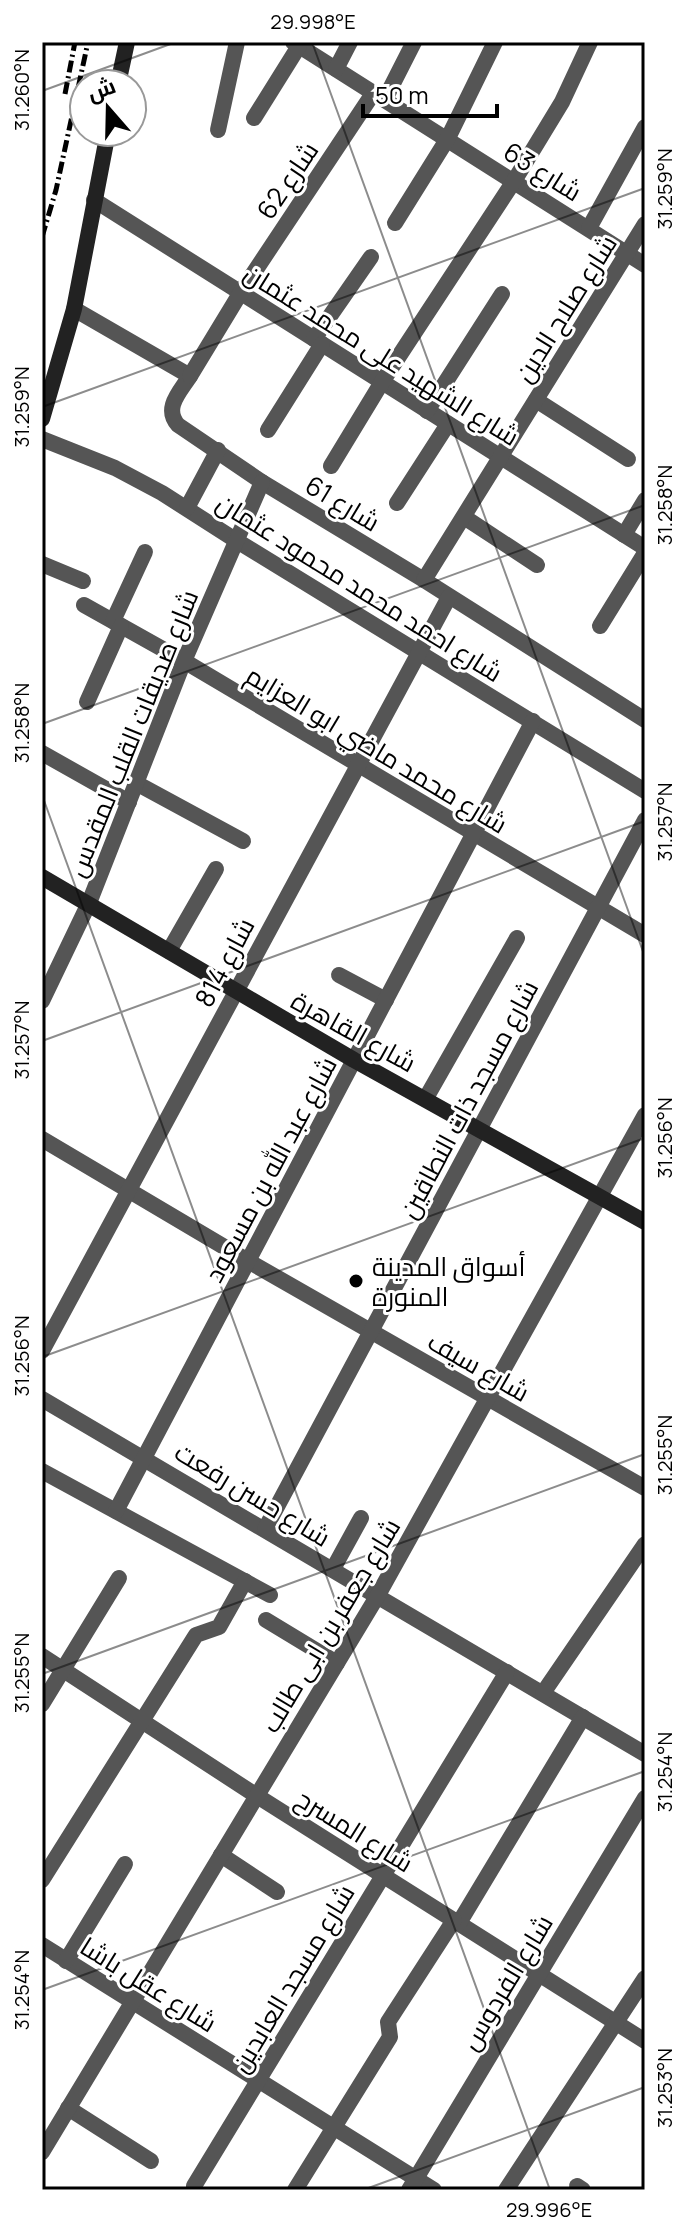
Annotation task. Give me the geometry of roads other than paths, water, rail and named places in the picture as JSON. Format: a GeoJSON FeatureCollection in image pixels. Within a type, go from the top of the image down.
{"type":"FeatureCollection","features":[{"type":"Feature","properties":{"kind":"street"},"geometry":{"type":"LineString","coordinates":[[121,68],[127,42]]}},
{"type":"Feature","properties":{"kind":"street"},"geometry":{"type":"LineString","coordinates":[[218,130],[237,42]]}},
{"type":"Feature","properties":{"kind":"street"},"geometry":{"type":"LineString","coordinates":[[336,69],[350,42]]}},
{"type":"Feature","properties":{"kind":"street","name":"شارع 62"},"geometry":{"type":"LineString","coordinates":[[190,376],[241,292],[414,42]]}},
{"type":"Feature","properties":{"kind":"street"},"geometry":{"type":"LineString","coordinates":[[395,223],[448,138],[495,42]]}},
{"type":"Feature","properties":{"kind":"street"},"geometry":{"type":"LineString","coordinates":[[331,466],[382,382],[514,181],[562,102],[590,42]]}},
{"type":"Feature","properties":{"kind":"street"},"geometry":{"type":"LineString","coordinates":[[254,118],[296,44]]}},
{"type":"Feature","properties":{"kind":"street","name":"شارع 63"},"geometry":{"type":"LineString","coordinates":[[296,44],[645,265]]}},
{"type":"Feature","properties":{"kind":"street"},"geometry":{"type":"LineString","coordinates":[[589,228],[645,127]]}},
{"type":"Feature","properties":{"kind":"street"},"geometry":{"type":"LineString","coordinates":[[42,419],[74,309],[105,148]]}},
{"type":"Feature","properties":{"kind":"street","name":"شارع الشهيد على محمد عثمان"},"geometry":{"type":"LineString","coordinates":[[94,200],[645,550]]}},
{"type":"Feature","properties":{"kind":"street","name":"شارع صلاح الدين"},"geometry":{"type":"LineString","coordinates":[[424,580],[645,224]]}},
{"type":"Feature","properties":{"kind":"street"},"geometry":{"type":"LineString","coordinates":[[268,430],[318,341],[371,257]]}},
{"type":"Feature","properties":{"kind":"street"},"geometry":{"type":"LineString","coordinates":[[427,411],[502,294]]}},
{"type":"Feature","properties":{"kind":"street"},"geometry":{"type":"LineString","coordinates":[[74,309],[190,376]]}},
{"type":"Feature","properties":{"kind":"street","name":"شارع 61"},"geometry":{"type":"LineString","coordinates":[[190,376],[171,405],[173,419],[262,482],[645,720]]}},
{"type":"Feature","properties":{"kind":"street"},"geometry":{"type":"LineString","coordinates":[[536,400],[628,459]]}},
{"type":"Feature","properties":{"kind":"street"},"geometry":{"type":"LineString","coordinates":[[397,503],[448,424]]}},
{"type":"Feature","properties":{"kind":"street","name":"شارع احمد محمد محمود عثمان"},"geometry":{"type":"LineString","coordinates":[[42,439],[127,474],[187,508],[645,791]]}},
{"type":"Feature","properties":{"kind":"street"},"geometry":{"type":"LineString","coordinates":[[187,508],[218,450]]}},
{"type":"Feature","properties":{"kind":"street","name":"شارع صديقات القلب المقدس"},"geometry":{"type":"LineString","coordinates":[[44,990],[89,903],[184,661],[262,482]]}},
{"type":"Feature","properties":{"kind":"street"},"geometry":{"type":"LineString","coordinates":[[624,535],[645,500]]}},
{"type":"Feature","properties":{"kind":"street"},"geometry":{"type":"LineString","coordinates":[[464,517],[537,565]]}},
{"type":"Feature","properties":{"kind":"street"},"geometry":{"type":"LineString","coordinates":[[600,626],[645,550]]}},
{"type":"Feature","properties":{"kind":"street"},"geometry":{"type":"LineString","coordinates":[[87,702],[145,552]]}},
{"type":"Feature","properties":{"kind":"street"},"geometry":{"type":"LineString","coordinates":[[42,564],[83,581]]}},
{"type":"Feature","properties":{"kind":"street","name":"شارع 814"},"geometry":{"type":"LineString","coordinates":[[42,1351],[449,597]]}},
{"type":"Feature","properties":{"kind":"street","name":"شارع محمد ماضي ابو العزايم"},"geometry":{"type":"LineString","coordinates":[[84,605],[184,661],[645,935]]}},
{"type":"Feature","properties":{"kind":"street","name":"شارع عبد الله بن مسعود"},"geometry":{"type":"LineString","coordinates":[[116,1511],[533,721]]}},
{"type":"Feature","properties":{"kind":"street"},"geometry":{"type":"LineString","coordinates":[[42,753],[129,802]]}},
{"type":"Feature","properties":{"kind":"street"},"geometry":{"type":"LineString","coordinates":[[136,783],[243,841]]}},
{"type":"Feature","properties":{"kind":"street","name":"شارع مسجد ذات النطاقين"},"geometry":{"type":"LineString","coordinates":[[265,1529],[645,820]]}},
{"type":"Feature","properties":{"kind":"street"},"geometry":{"type":"LineString","coordinates":[[169,951],[216,869]]}},
{"type":"Feature","properties":{"kind":"street","name":"شارع القاهرة"},"geometry":{"type":"LineString","coordinates":[[42,877],[354,1060],[645,1222]]}},
{"type":"Feature","properties":{"kind":"street"},"geometry":{"type":"LineString","coordinates":[[426,1098],[517,938]]}},
{"type":"Feature","properties":{"kind":"street"},"geometry":{"type":"LineString","coordinates":[[339,975],[386,1000]]}},
{"type":"Feature","properties":{"kind":"street","name":"شارع جعفر بن ابى طالب"},"geometry":{"type":"LineString","coordinates":[[42,2152],[378,1595],[645,1115]]}},
{"type":"Feature","properties":{"kind":"street","name":"شارع سيف"},"geometry":{"type":"LineString","coordinates":[[42,1139],[370,1332],[645,1488]]}},
{"type":"Feature","properties":{"kind":"street"},"geometry":{"type":"LineString","coordinates":[[42,1420],[46,1402]]}},
{"type":"Feature","properties":{"kind":"street","name":"شارع حسن رفعت"},"geometry":{"type":"LineString","coordinates":[[46,1402],[645,1754]]}},
{"type":"Feature","properties":{"kind":"street"},"geometry":{"type":"LineString","coordinates":[[42,1471],[270,1595]]}},
{"type":"Feature","properties":{"kind":"street"},"geometry":{"type":"LineString","coordinates":[[333,1569],[361,1518]]}},
{"type":"Feature","properties":{"kind":"street"},"geometry":{"type":"LineString","coordinates":[[543,1693],[645,1544]]}},
{"type":"Feature","properties":{"kind":"street"},"geometry":{"type":"LineString","coordinates":[[42,1704],[119,1578]]}},
{"type":"Feature","properties":{"kind":"street"},"geometry":{"type":"LineString","coordinates":[[42,1880],[196,1635],[219,1627],[245,1581]]}},
{"type":"Feature","properties":{"kind":"street"},"geometry":{"type":"LineString","coordinates":[[266,1620],[337,1663]]}},
{"type":"Feature","properties":{"kind":"street","name":"شارع المسرح"},"geometry":{"type":"LineString","coordinates":[[42,1656],[381,1876],[645,2041]]}},
{"type":"Feature","properties":{"kind":"street","name":"شارع مسجد العابدين"},"geometry":{"type":"LineString","coordinates":[[194,2186],[507,1672]]}},
{"type":"Feature","properties":{"kind":"street"},"geometry":{"type":"LineString","coordinates":[[295,2190],[390,2037],[388,2022],[457,1922],[583,1717]]}},
{"type":"Feature","properties":{"kind":"street","name":"شارع الفردوس"},"geometry":{"type":"LineString","coordinates":[[412,2184],[645,1798]]}},
{"type":"Feature","properties":{"kind":"street"},"geometry":{"type":"LineString","coordinates":[[221,1855],[277,1892]]}},
{"type":"Feature","properties":{"kind":"street"},"geometry":{"type":"LineString","coordinates":[[66,1961],[125,1864]]}},
{"type":"Feature","properties":{"kind":"street","name":"شارع عقل باشا"},"geometry":{"type":"LineString","coordinates":[[42,1945],[334,2128],[412,2184],[434,2190]]}},
{"type":"Feature","properties":{"kind":"street"},"geometry":{"type":"LineString","coordinates":[[506,2190],[645,1978]]}},
{"type":"Feature","properties":{"kind":"street"},"geometry":{"type":"LineString","coordinates":[[68,2108],[151,2161]]}},
{"type":"Feature","properties":{"kind":"railway"},"geometry":{"type":"LineString","coordinates":[[65,94],[75,42]]}},
{"type":"Feature","properties":{"kind":"railway"},"geometry":{"type":"LineString","coordinates":[[42,237],[56,190],[88,42]]}},
{"type":"Feature","properties":{"kind":"place","name":"أسواق المدينة المنورة"},"geometry":{"type":"Point","coordinates":[356,1281]}}]}
